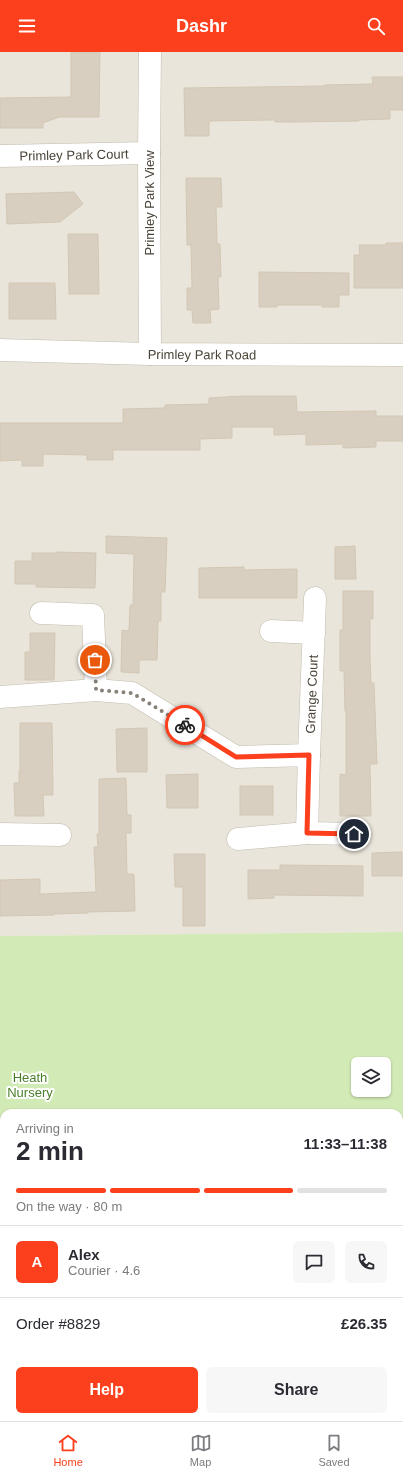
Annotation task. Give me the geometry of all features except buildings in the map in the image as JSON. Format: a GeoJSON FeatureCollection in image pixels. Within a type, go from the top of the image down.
{"type":"FeatureCollection","features":[{"type":"Feature","properties":{"kind":"street","name":"Primley Park View"},"geometry":{"type":"LineString","coordinates":[[150,52],[148,153],[150,354]]}},
{"type":"Feature","properties":{"kind":"street","name":"Primley Park Court"},"geometry":{"type":"LineString","coordinates":[[0,156],[148,153]]}},
{"type":"Feature","properties":{"kind":"street","name":"Primley Park Road"},"geometry":{"type":"LineString","coordinates":[[0,350],[150,354],[403,355]]}},
{"type":"Feature","properties":{"kind":"street","name":"Grange Court"},"geometry":{"type":"LineString","coordinates":[[307,833],[315,598]]}},
{"type":"Feature","properties":{"kind":"street"},"geometry":{"type":"LineString","coordinates":[[41,613],[93,615],[96,690]]}},
{"type":"Feature","properties":{"kind":"street"},"geometry":{"type":"LineString","coordinates":[[271,631],[314,633]]}},
{"type":"Feature","properties":{"kind":"street"},"geometry":{"type":"LineString","coordinates":[[0,697],[96,690],[132,693],[236,757],[309,755]]}},
{"type":"Feature","properties":{"kind":"street"},"geometry":{"type":"LineString","coordinates":[[238,839],[307,833],[354,834]]}},
{"type":"Feature","properties":{"kind":"street"},"geometry":{"type":"LineString","coordinates":[[0,834],[60,835]]}},
{"type":"Feature","properties":{"kind":"shaded area"},"geometry":{"type":"Polygon","coordinates":[[[0,52],[403,52],[403,932],[0,936],[0,52]]]}},
{"type":"Feature","properties":{"kind":"green space","name":"Heath Nursery"},"geometry":{"type":"Polygon","coordinates":[[[403,932],[403,1109],[0,1109],[0,936],[403,932]]]}},
{"type":"Feature","properties":{"kind":"way so far"},"geometry":{"type":"LineString","coordinates":[[95,660],[96,690],[132,693],[185,725]]}},
{"type":"Feature","properties":{"kind":"route"},"geometry":{"type":"LineString","coordinates":[[185,725],[236,757],[309,755],[307,833],[354,834]]}}]}
